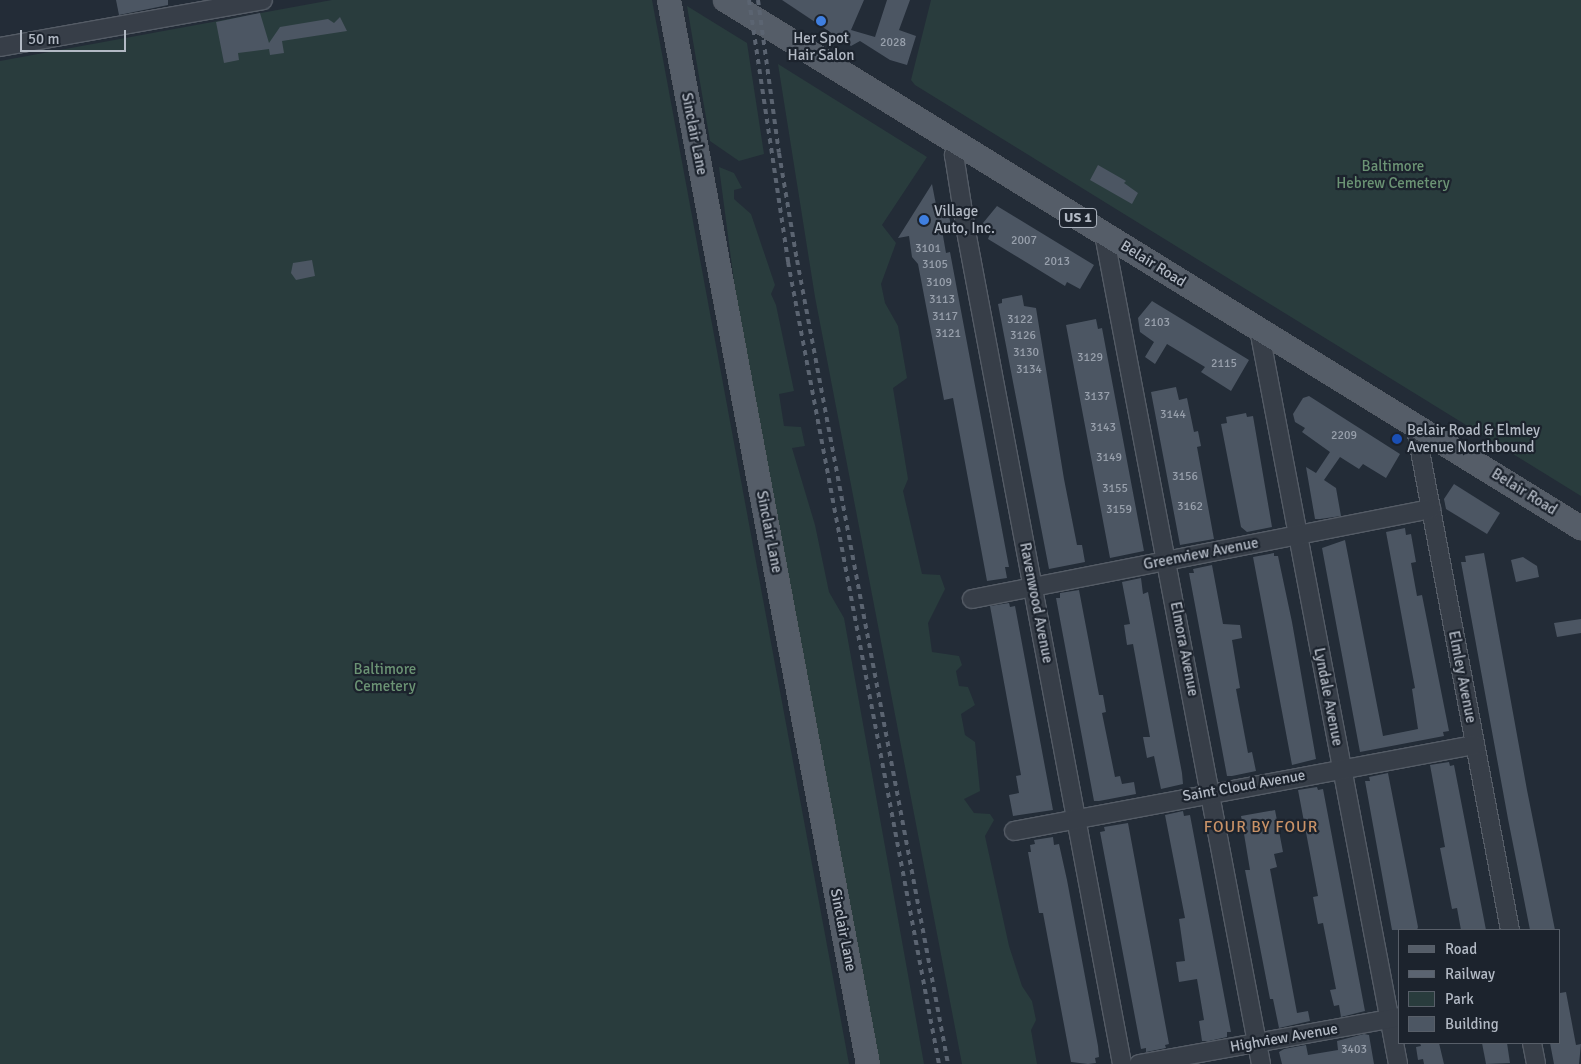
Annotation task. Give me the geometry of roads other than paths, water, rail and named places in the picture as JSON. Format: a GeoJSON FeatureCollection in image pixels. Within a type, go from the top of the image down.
{"type":"FeatureCollection","features":[{"type":"Feature","properties":{"kind":"main road","name":"Sinclair Lane"},"geometry":{"type":"LineString","coordinates":[[669,0],[868,1064]]}},
{"type":"Feature","properties":{"kind":"main road","name":"Belair Road"},"geometry":{"type":"LineString","coordinates":[[725,0],[1581,528]]}},
{"type":"Feature","properties":{"kind":"street"},"geometry":{"type":"LineString","coordinates":[[0,47],[263,0]]}},
{"type":"Feature","properties":{"kind":"street","name":"Ravenwood Avenue"},"geometry":{"type":"LineString","coordinates":[[960,144],[954,154],[966,231],[1078,817],[1122,1064]]}},
{"type":"Feature","properties":{"kind":"street","name":"Elmora Avenue"},"geometry":{"type":"LineString","coordinates":[[1104,234],[1116,309],[1167,561],[1261,1064]]}},
{"type":"Feature","properties":{"kind":"street","name":"Lyndale Avenue"},"geometry":{"type":"LineString","coordinates":[[1259,330],[1342,769],[1395,1017],[1398,1064]]}},
{"type":"Feature","properties":{"kind":"street","name":"Elmley Avenue"},"geometry":{"type":"LineString","coordinates":[[1414,424],[1510,929]]}},
{"type":"Feature","properties":{"kind":"street","name":"Greenview Avenue"},"geometry":{"type":"LineString","coordinates":[[972,599],[1431,509]]}},
{"type":"Feature","properties":{"kind":"street","name":"Saint Cloud Avenue"},"geometry":{"type":"LineString","coordinates":[[1014,831],[1211,792],[1475,745]]}},
{"type":"Feature","properties":{"kind":"street","name":"Highview Avenue"},"geometry":{"type":"LineString","coordinates":[[1139,1064],[1395,1017]]}},
{"type":"Feature","properties":{"kind":"street"},"geometry":{"type":"LineString","coordinates":[[1532,1044],[1536,1064]]}},
{"type":"Feature","properties":{"kind":"railway"},"geometry":{"type":"LineString","coordinates":[[749,0],[788,262],[939,1064]]}},
{"type":"Feature","properties":{"kind":"railway"},"geometry":{"type":"LineString","coordinates":[[758,0],[779,153],[797,260],[948,1064]]}},
{"type":"Feature","properties":{"kind":"place","name":"Her Spot Hair Salon"},"geometry":{"type":"Point","coordinates":[821,21]}},
{"type":"Feature","properties":{"kind":"place","name":"Village Auto, Inc."},"geometry":{"type":"Point","coordinates":[924,220]}},
{"type":"Feature","properties":{"kind":"place","name":"Belair Road & Elmley Avenue Northbound"},"geometry":{"type":"Point","coordinates":[1397,439]}},
{"type":"Feature","properties":{"kind":"district","name":"FOUR BY FOUR"},"geometry":{"type":"Point","coordinates":[1261,827]}},
{"type":"Feature","properties":{"kind":"park label","name":"Baltimore Hebrew Cemetery"},"geometry":{"type":"Point","coordinates":[1393,174]}},
{"type":"Feature","properties":{"kind":"park label","name":"Baltimore Cemetery"},"geometry":{"type":"Point","coordinates":[385,678]}}]}
